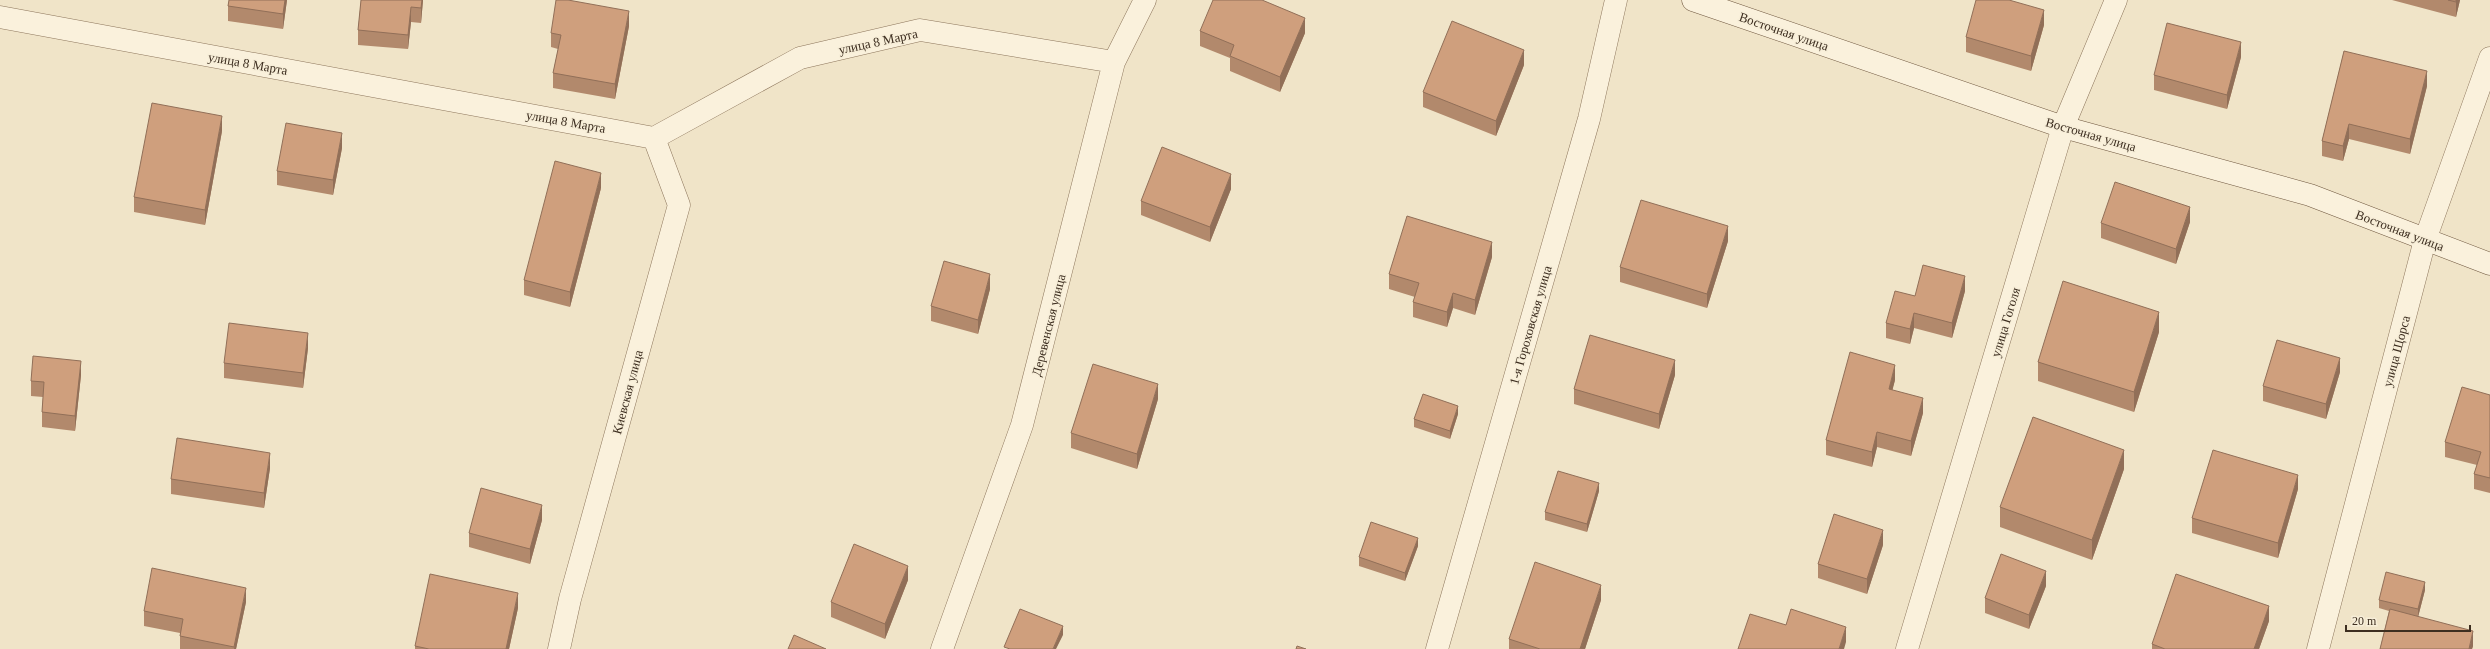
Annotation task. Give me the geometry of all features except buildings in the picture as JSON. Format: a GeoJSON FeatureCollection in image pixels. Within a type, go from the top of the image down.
{"type":"FeatureCollection","features":[{"type":"Feature","properties":{"kind":"street","name":"Деревенская улица"},"geometry":{"type":"LineString","coordinates":[[942,649],[1022,425],[1114,62],[1145,0]]}},
{"type":"Feature","properties":{"kind":"street","name":"1-я Гороховская улица"},"geometry":{"type":"LineString","coordinates":[[1437,649],[1589,119],[1616,0]]}},
{"type":"Feature","properties":{"kind":"street","name":"Восточная улица"},"geometry":{"type":"LineString","coordinates":[[1693,0],[2063,127],[2310,195],[2490,264]]}},
{"type":"Feature","properties":{"kind":"street","name":"улица Гоголя"},"geometry":{"type":"LineString","coordinates":[[1907,649],[2063,127],[2116,0]]}},
{"type":"Feature","properties":{"kind":"street","name":"улица 8 Марта"},"geometry":{"type":"LineString","coordinates":[[0,17],[654,138],[800,58],[920,30],[1114,62]]}},
{"type":"Feature","properties":{"kind":"street","name":"улица Щорса"},"geometry":{"type":"LineString","coordinates":[[2318,649],[2425,240],[2490,58]]}},
{"type":"Feature","properties":{"kind":"street","name":"Киевская улица"},"geometry":{"type":"LineString","coordinates":[[559,649],[572,591],[679,205],[654,138]]}}]}
